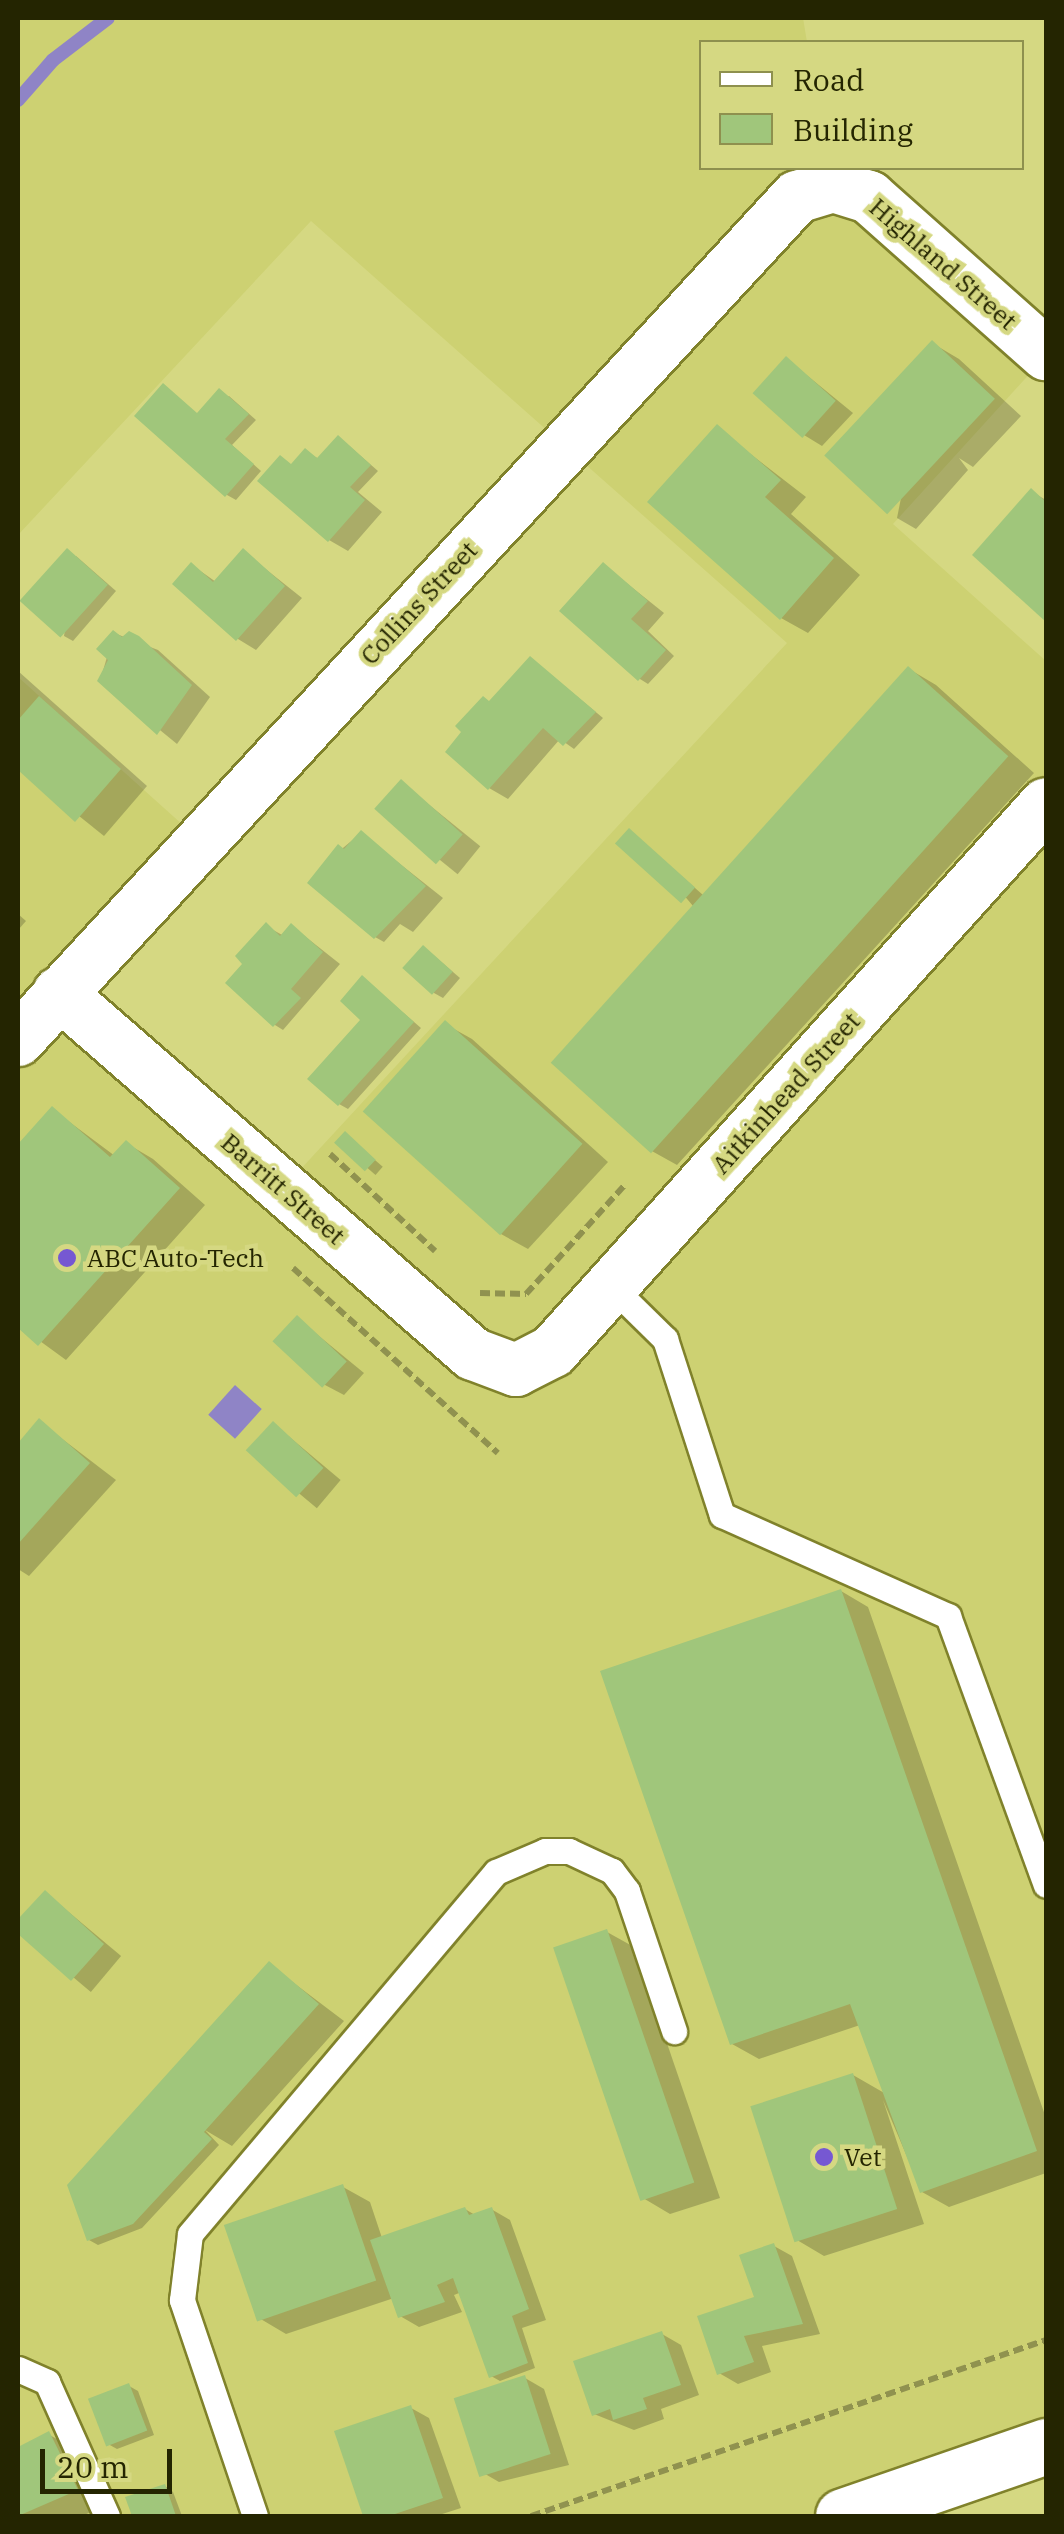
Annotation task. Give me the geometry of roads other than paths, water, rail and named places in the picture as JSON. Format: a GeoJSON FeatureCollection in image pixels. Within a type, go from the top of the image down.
{"type":"FeatureCollection","features":[{"type":"Feature","properties":{"kind":"main road"},"geometry":{"type":"LineString","coordinates":[[842,2516],[1046,2446]]}},
{"type":"Feature","properties":{"kind":"street","name":"Highland Street"},"geometry":{"type":"LineString","coordinates":[[833,186],[869,198],[1046,354]]}},
{"type":"Feature","properties":{"kind":"street","name":"Collins Street"},"geometry":{"type":"LineString","coordinates":[[18,1040],[782,211],[815,188],[833,186]]}},
{"type":"Feature","properties":{"kind":"street","name":"Aitkinhead Street"},"geometry":{"type":"LineString","coordinates":[[516,1370],[553,1351],[1046,804]]}},
{"type":"Feature","properties":{"kind":"street","name":"Barritt Street"},"geometry":{"type":"LineString","coordinates":[[59,993],[473,1354],[516,1370]]}},
{"type":"Feature","properties":{"kind":"lane"},"geometry":{"type":"LineString","coordinates":[[611,1286],[665,1340],[722,1515],[948,1616],[1046,1885]]}},
{"type":"Feature","properties":{"kind":"lane"},"geometry":{"type":"LineString","coordinates":[[255,2516],[182,2300],[190,2234],[483,1887],[507,1866],[545,1851],[569,1851],[612,1872],[627,1891],[674,2030]]}},
{"type":"Feature","properties":{"kind":"lane"},"geometry":{"type":"LineString","coordinates":[[18,2369],[47,2382],[107,2516]]}},
{"type":"Feature","properties":{"kind":"waterway"},"geometry":{"type":"LineString","coordinates":[[18,100],[53,60],[108,18]]}},
{"type":"Feature","properties":{"kind":"place","name":"ABC Auto-Tech"},"geometry":{"type":"Point","coordinates":[67,1258]}},
{"type":"Feature","properties":{"kind":"place","name":"Vet"},"geometry":{"type":"Point","coordinates":[824,2157]}}]}
